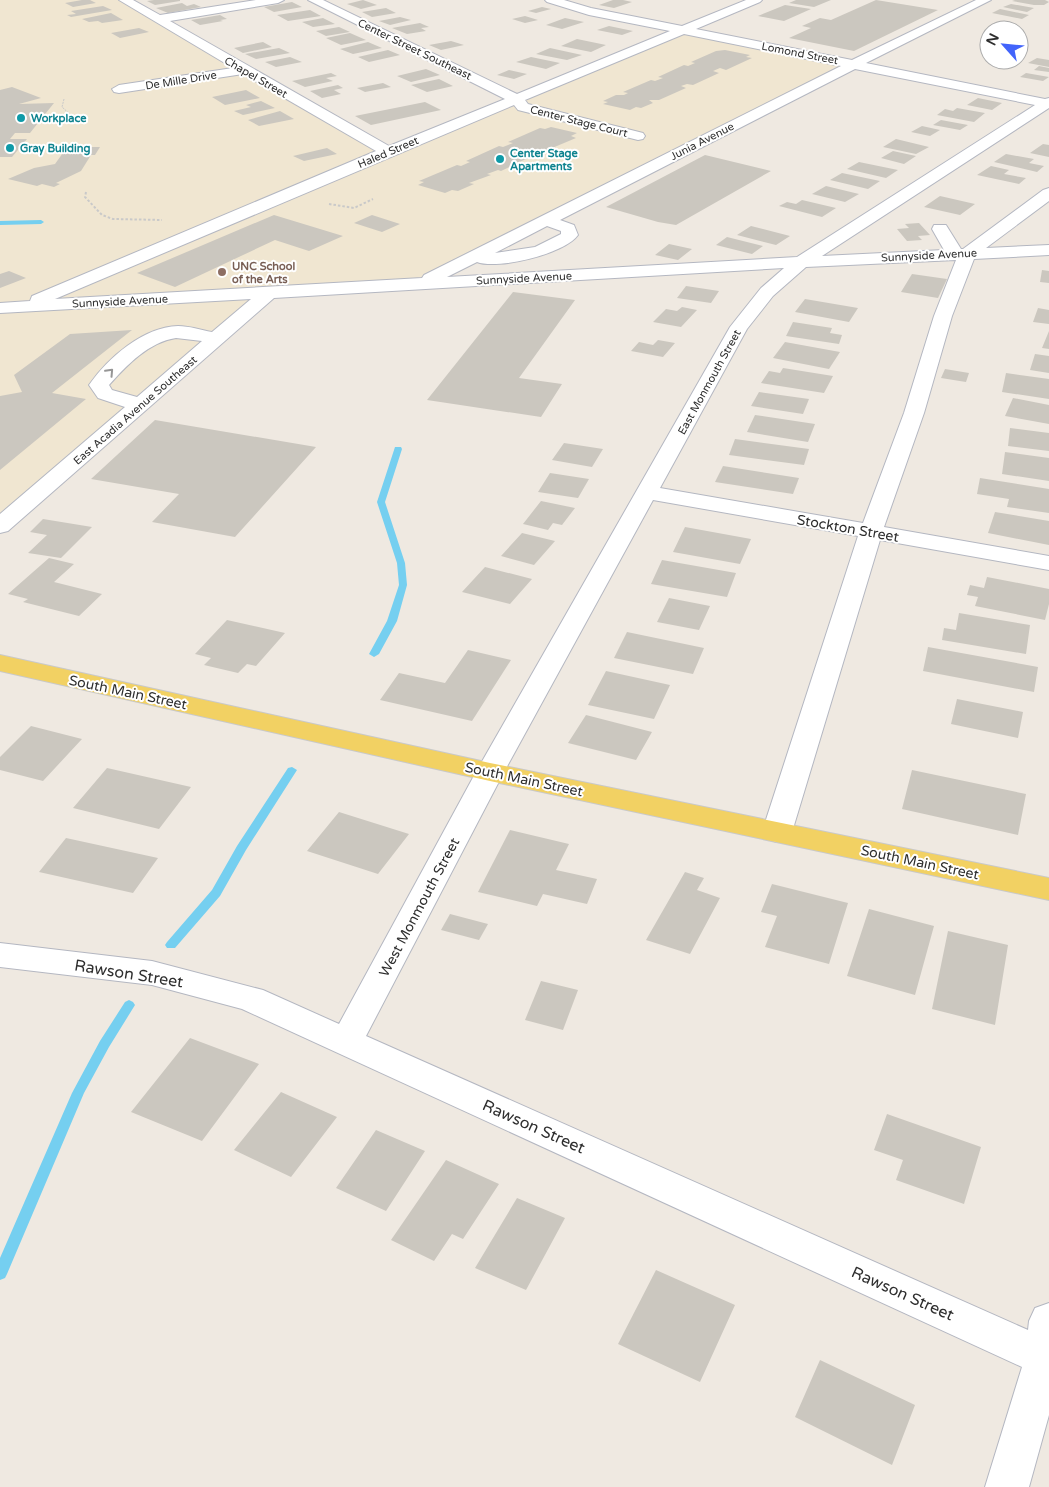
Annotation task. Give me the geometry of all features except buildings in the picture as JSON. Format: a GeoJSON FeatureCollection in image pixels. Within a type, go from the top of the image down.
{"type":"FeatureCollection","features":[{"type":"Feature","properties":{"kind":"main road","name":"South Main Street"},"geometry":{"type":"LineString","coordinates":[[0,664],[490,772],[1049,889]]}},
{"type":"Feature","properties":{"kind":"street","name":"Chapel Street"},"geometry":{"type":"LineString","coordinates":[[125,0],[243,70],[388,152]]}},
{"type":"Feature","properties":{"kind":"street"},"geometry":{"type":"LineString","coordinates":[[158,19],[278,0]]}},
{"type":"Feature","properties":{"kind":"street","name":"Center Street Southeast"},"geometry":{"type":"LineString","coordinates":[[314,0],[516,99]]}},
{"type":"Feature","properties":{"kind":"street","name":"Lomond Street"},"geometry":{"type":"LineString","coordinates":[[551,0],[589,11],[1048,103]]}},
{"type":"Feature","properties":{"kind":"street","name":"Haled Street"},"geometry":{"type":"LineString","coordinates":[[21,307],[388,152],[756,0]]}},
{"type":"Feature","properties":{"kind":"street","name":"Junia Avenue"},"geometry":{"type":"LineString","coordinates":[[420,284],[984,0]]}},
{"type":"Feature","properties":{"kind":"street","name":"De Mille Drive"},"geometry":{"type":"LineString","coordinates":[[119,89],[243,70]]}},
{"type":"Feature","properties":{"kind":"street","name":"Center Stage Court"},"geometry":{"type":"LineString","coordinates":[[516,99],[523,107],[642,131]]}},
{"type":"Feature","properties":{"kind":"street","name":"East Monmouth Street"},"geometry":{"type":"LineString","coordinates":[[490,772],[739,327],[767,292],[801,262],[1048,103]]}},
{"type":"Feature","properties":{"kind":"street"},"geometry":{"type":"LineString","coordinates":[[777,832],[871,532],[914,413],[944,316],[952,244],[1049,193]]}},
{"type":"Feature","properties":{"kind":"street"},"geometry":{"type":"LineString","coordinates":[[466,260],[535,253],[563,242],[570,235],[568,228],[545,220]]}},
{"type":"Feature","properties":{"kind":"street"},"geometry":{"type":"LineString","coordinates":[[563,242],[600,263],[607,273]]}},
{"type":"Feature","properties":{"kind":"street","name":"Sunnyside Avenue"},"geometry":{"type":"LineString","coordinates":[[0,308],[889,257],[952,244],[1049,250]]}},
{"type":"Feature","properties":{"kind":"street","name":"East Acadia Avenue Southeast"},"geometry":{"type":"LineString","coordinates":[[0,526],[269,293]]}},
{"type":"Feature","properties":{"kind":"street"},"geometry":{"type":"LineString","coordinates":[[141,405],[106,394],[99,385],[126,356],[158,336],[176,332],[218,339]]}},
{"type":"Feature","properties":{"kind":"street","name":"Stockton Street"},"geometry":{"type":"LineString","coordinates":[[647,492],[1049,563]]}},
{"type":"Feature","properties":{"kind":"street","name":"West Monmouth Street"},"geometry":{"type":"LineString","coordinates":[[347,1041],[490,772]]}},
{"type":"Feature","properties":{"kind":"street","name":"Rawson Street"},"geometry":{"type":"LineString","coordinates":[[0,955],[152,973],[251,999],[1048,1346]]}},
{"type":"Feature","properties":{"kind":"street"},"geometry":{"type":"LineString","coordinates":[[1006,1487],[1048,1346]]}},
{"type":"Feature","properties":{"kind":"path"},"geometry":{"type":"LineString","coordinates":[[64,99],[62,107],[72,116]]}},
{"type":"Feature","properties":{"kind":"path"},"geometry":{"type":"LineString","coordinates":[[86,192],[84,197],[102,215],[113,219],[167,220]]}},
{"type":"Feature","properties":{"kind":"path"},"geometry":{"type":"LineString","coordinates":[[329,204],[354,208],[373,199]]}},
{"type":"Feature","properties":{"kind":"shaded area","name":"UNC School of the Arts"},"geometry":{"type":"Polygon","coordinates":[[[0,0],[124,0],[388,152],[683,30],[854,64],[420,284],[269,293],[0,526],[0,0]]]}},
{"type":"Feature","properties":{"kind":"waterway"},"geometry":{"type":"LineString","coordinates":[[0,223],[41,222]]}},
{"type":"Feature","properties":{"kind":"waterway"},"geometry":{"type":"LineString","coordinates":[[374,654],[392,621],[403,585],[401,563],[381,502],[398,449]]}},
{"type":"Feature","properties":{"kind":"waterway"},"geometry":{"type":"LineString","coordinates":[[171,945],[216,893],[241,849],[292,770]]}},
{"type":"Feature","properties":{"kind":"waterway"},"geometry":{"type":"LineString","coordinates":[[0,1274],[78,1093],[104,1044],[129,1005]]}},
{"type":"Feature","properties":{"kind":"place","name":"Workplace"},"geometry":{"type":"Point","coordinates":[21,118]}},
{"type":"Feature","properties":{"kind":"place","name":"Gray Building"},"geometry":{"type":"Point","coordinates":[10,148]}},
{"type":"Feature","properties":{"kind":"place","name":"Center Stage Apartments"},"geometry":{"type":"Point","coordinates":[500,159]}},
{"type":"Feature","properties":{"kind":"place","name":"UNC School of the Arts"},"geometry":{"type":"Point","coordinates":[222,272]}}]}
